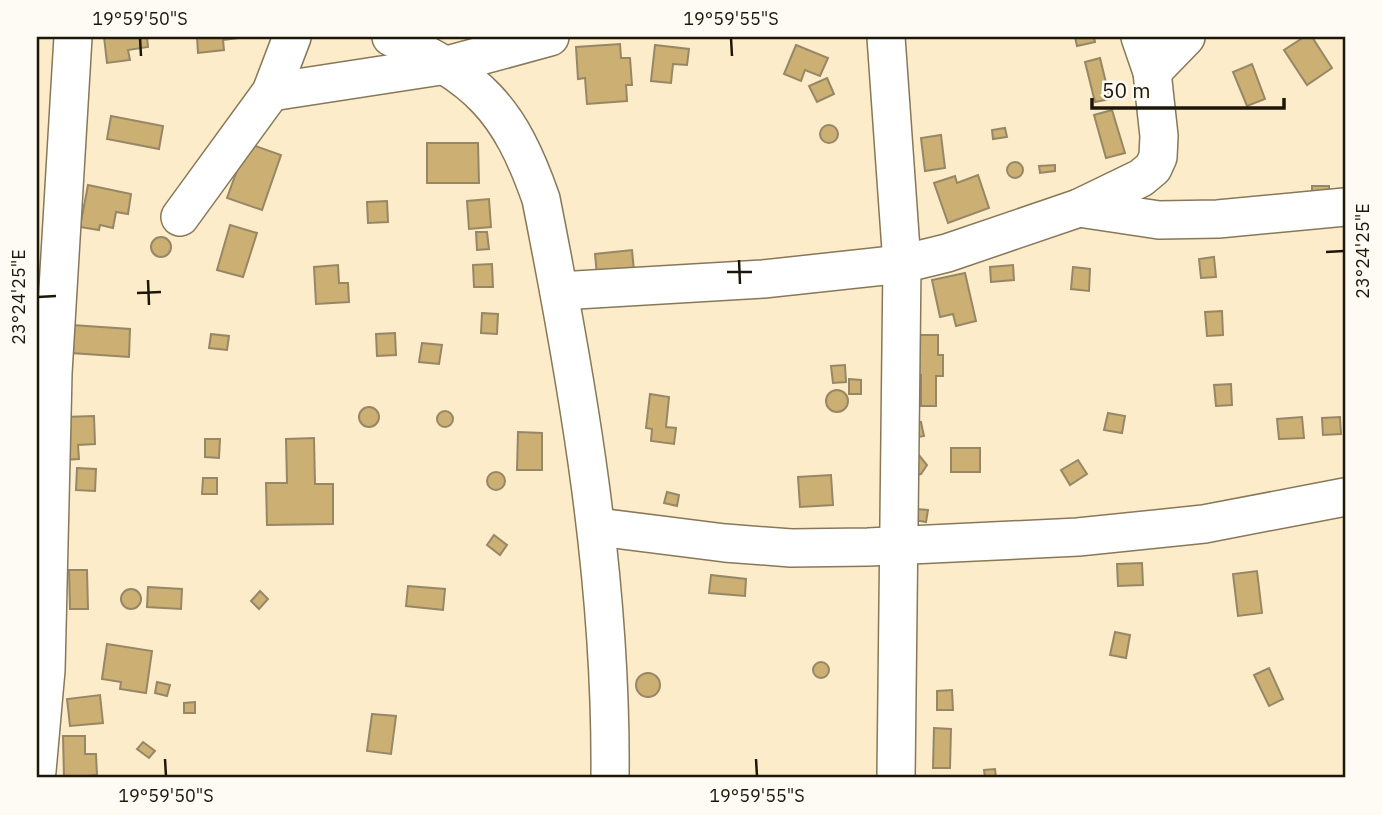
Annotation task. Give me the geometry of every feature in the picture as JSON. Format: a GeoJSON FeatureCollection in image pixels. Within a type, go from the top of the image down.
{"type":"FeatureCollection","features":[{"type":"Feature","properties":{"kind":"street"},"geometry":{"type":"LineString","coordinates":[[37,771],[53,373],[74,37]]}},
{"type":"Feature","properties":{"kind":"street"},"geometry":{"type":"LineString","coordinates":[[180,217],[271,92],[292,37]]}},
{"type":"Feature","properties":{"kind":"street"},"geometry":{"type":"LineString","coordinates":[[391,37],[461,74],[496,108],[525,153],[541,200],[559,291],[598,527],[610,694],[610,778]]}},
{"type":"Feature","properties":{"kind":"street"},"geometry":{"type":"LineString","coordinates":[[271,92],[447,65],[550,37]]}},
{"type":"Feature","properties":{"kind":"street"},"geometry":{"type":"LineString","coordinates":[[886,37],[902,264],[897,778]]}},
{"type":"Feature","properties":{"kind":"street"},"geometry":{"type":"LineString","coordinates":[[559,291],[762,279],[902,264],[947,253],[1079,208],[1141,178],[1153,168],[1158,157],[1159,136],[1152,72],[1140,37]]}},
{"type":"Feature","properties":{"kind":"street"},"geometry":{"type":"LineString","coordinates":[[1152,72],[1186,37]]}},
{"type":"Feature","properties":{"kind":"street"},"geometry":{"type":"LineString","coordinates":[[1079,208],[1159,220],[1218,219],[1345,207]]}},
{"type":"Feature","properties":{"kind":"street"},"geometry":{"type":"LineString","coordinates":[[598,527],[725,543],[791,548],[898,545],[1078,537],[1191,526],[1345,497]]}},
{"type":"Feature","properties":{"kind":"building"},"geometry":{"type":"Polygon","coordinates":[[[104,37],[147,37],[148,47],[128,50],[130,60],[107,63],[104,37]]]}},
{"type":"Feature","properties":{"kind":"building"},"geometry":{"type":"Polygon","coordinates":[[[197,37],[238,38],[223,40],[224,50],[198,53],[197,37]]]}},
{"type":"Feature","properties":{"kind":"building"},"geometry":{"type":"Polygon","coordinates":[[[1075,37],[1094,37],[1095,42],[1077,46],[1075,37]]]}},
{"type":"Feature","properties":{"kind":"building"},"geometry":{"type":"Polygon","coordinates":[[[1304,37],[1312,37],[1332,68],[1307,85],[1284,50],[1304,37]]]}},
{"type":"Feature","properties":{"kind":"building"},"geometry":{"type":"Polygon","coordinates":[[[620,44],[621,58],[630,58],[632,85],[626,85],[627,101],[587,104],[585,78],[578,79],[576,47],[620,44]]]}},
{"type":"Feature","properties":{"kind":"building"},"geometry":{"type":"Polygon","coordinates":[[[655,45],[689,49],[687,65],[673,64],[671,83],[651,81],[655,45]]]}},
{"type":"Feature","properties":{"kind":"building"},"geometry":{"type":"Polygon","coordinates":[[[796,45],[828,58],[820,76],[805,70],[801,81],[784,74],[796,45]]]}},
{"type":"Feature","properties":{"kind":"building"},"geometry":{"type":"Polygon","coordinates":[[[1100,58],[1110,99],[1095,102],[1085,62],[1100,58]]]}},
{"type":"Feature","properties":{"kind":"building"},"geometry":{"type":"Polygon","coordinates":[[[1252,64],[1265,99],[1247,106],[1233,72],[1252,64]]]}},
{"type":"Feature","properties":{"kind":"building"},"geometry":{"type":"Polygon","coordinates":[[[827,78],[834,94],[817,102],[809,86],[827,78]]]}},
{"type":"Feature","properties":{"kind":"building"},"geometry":{"type":"Polygon","coordinates":[[[1112,110],[1125,153],[1106,158],[1094,115],[1112,110]]]}},
{"type":"Feature","properties":{"kind":"building"},"geometry":{"type":"Polygon","coordinates":[[[111,116],[163,126],[159,149],[107,139],[111,116]]]}},
{"type":"Feature","properties":{"kind":"building"},"geometry":{"type":"Polygon","coordinates":[[[829,125],[835,128],[838,134],[835,140],[829,143],[823,140],[820,134],[823,128],[829,125]]]}},
{"type":"Feature","properties":{"kind":"building"},"geometry":{"type":"Polygon","coordinates":[[[1005,128],[1007,137],[993,139],[992,130],[1005,128]]]}},
{"type":"Feature","properties":{"kind":"building"},"geometry":{"type":"Polygon","coordinates":[[[941,135],[945,168],[925,171],[921,138],[941,135]]]}},
{"type":"Feature","properties":{"kind":"building"},"geometry":{"type":"Polygon","coordinates":[[[247,143],[281,155],[262,210],[227,198],[247,143]]]}},
{"type":"Feature","properties":{"kind":"building"},"geometry":{"type":"Polygon","coordinates":[[[427,143],[478,143],[479,183],[427,183],[427,143]]]}},
{"type":"Feature","properties":{"kind":"building"},"geometry":{"type":"Polygon","coordinates":[[[1015,162],[1023,170],[1015,178],[1007,170],[1015,162]]]}},
{"type":"Feature","properties":{"kind":"building"},"geometry":{"type":"Polygon","coordinates":[[[1055,165],[1055,171],[1040,173],[1039,166],[1055,165]]]}},
{"type":"Feature","properties":{"kind":"building"},"geometry":{"type":"Polygon","coordinates":[[[978,175],[989,208],[948,223],[934,183],[955,176],[957,183],[978,175]]]}},
{"type":"Feature","properties":{"kind":"building"},"geometry":{"type":"Polygon","coordinates":[[[88,185],[131,194],[128,214],[116,212],[113,228],[100,225],[99,230],[80,227],[88,185]]]}},
{"type":"Feature","properties":{"kind":"building"},"geometry":{"type":"Polygon","coordinates":[[[1312,186],[1329,186],[1329,196],[1312,196],[1312,186]]]}},
{"type":"Feature","properties":{"kind":"building"},"geometry":{"type":"Polygon","coordinates":[[[489,199],[491,227],[469,229],[467,201],[489,199]]]}},
{"type":"Feature","properties":{"kind":"building"},"geometry":{"type":"Polygon","coordinates":[[[387,201],[388,222],[368,223],[367,202],[387,201]]]}},
{"type":"Feature","properties":{"kind":"building"},"geometry":{"type":"Polygon","coordinates":[[[230,225],[257,233],[243,277],[217,270],[230,225]]]}},
{"type":"Feature","properties":{"kind":"building"},"geometry":{"type":"Polygon","coordinates":[[[476,232],[487,232],[489,249],[477,250],[476,232]]]}},
{"type":"Feature","properties":{"kind":"building"},"geometry":{"type":"Polygon","coordinates":[[[157,237],[165,237],[171,247],[165,257],[157,257],[151,251],[151,243],[157,237]]]}},
{"type":"Feature","properties":{"kind":"building"},"geometry":{"type":"Polygon","coordinates":[[[632,250],[634,271],[597,275],[595,254],[632,250]]]}},
{"type":"Feature","properties":{"kind":"building"},"geometry":{"type":"Polygon","coordinates":[[[1214,257],[1216,277],[1201,278],[1199,259],[1214,257]]]}},
{"type":"Feature","properties":{"kind":"building"},"geometry":{"type":"Polygon","coordinates":[[[492,264],[493,287],[474,287],[473,265],[492,264]]]}},
{"type":"Feature","properties":{"kind":"building"},"geometry":{"type":"Polygon","coordinates":[[[338,265],[339,283],[348,283],[349,302],[316,304],[314,267],[338,265]]]}},
{"type":"Feature","properties":{"kind":"building"},"geometry":{"type":"Polygon","coordinates":[[[1013,265],[1014,280],[991,282],[990,267],[1013,265]]]}},
{"type":"Feature","properties":{"kind":"building"},"geometry":{"type":"Polygon","coordinates":[[[1073,267],[1090,269],[1089,291],[1071,289],[1073,267]]]}},
{"type":"Feature","properties":{"kind":"building"},"geometry":{"type":"Polygon","coordinates":[[[965,273],[976,321],[956,326],[953,314],[940,317],[932,280],[965,273]]]}},
{"type":"Feature","properties":{"kind":"building"},"geometry":{"type":"Polygon","coordinates":[[[1222,311],[1223,335],[1207,336],[1205,312],[1222,311]]]}},
{"type":"Feature","properties":{"kind":"building"},"geometry":{"type":"Polygon","coordinates":[[[482,313],[498,314],[497,334],[481,333],[482,313]]]}},
{"type":"Feature","properties":{"kind":"building"},"geometry":{"type":"Polygon","coordinates":[[[72,325],[130,329],[129,357],[71,353],[72,325]]]}},
{"type":"Feature","properties":{"kind":"building"},"geometry":{"type":"Polygon","coordinates":[[[395,333],[396,355],[377,356],[376,334],[395,333]]]}},
{"type":"Feature","properties":{"kind":"building"},"geometry":{"type":"Polygon","coordinates":[[[211,334],[229,336],[227,350],[209,348],[211,334]]]}},
{"type":"Feature","properties":{"kind":"building"},"geometry":{"type":"Polygon","coordinates":[[[908,335],[938,335],[938,355],[943,355],[943,376],[936,376],[936,406],[921,406],[921,375],[915,376],[908,335]]]}},
{"type":"Feature","properties":{"kind":"building"},"geometry":{"type":"Polygon","coordinates":[[[422,343],[442,345],[439,364],[419,362],[422,343]]]}},
{"type":"Feature","properties":{"kind":"building"},"geometry":{"type":"Polygon","coordinates":[[[845,365],[846,382],[833,383],[831,366],[845,365]]]}},
{"type":"Feature","properties":{"kind":"building"},"geometry":{"type":"Polygon","coordinates":[[[849,379],[861,380],[861,394],[849,394],[849,379]]]}},
{"type":"Feature","properties":{"kind":"building"},"geometry":{"type":"Polygon","coordinates":[[[1231,384],[1232,405],[1216,406],[1214,385],[1231,384]]]}},
{"type":"Feature","properties":{"kind":"building"},"geometry":{"type":"Polygon","coordinates":[[[837,390],[845,393],[848,401],[845,409],[837,412],[829,409],[826,401],[829,393],[837,390]]]}},
{"type":"Feature","properties":{"kind":"building"},"geometry":{"type":"Polygon","coordinates":[[[650,394],[669,397],[666,427],[676,428],[674,444],[651,441],[652,429],[646,428],[650,394]]]}},
{"type":"Feature","properties":{"kind":"building"},"geometry":{"type":"Polygon","coordinates":[[[365,407],[373,407],[379,417],[373,427],[365,427],[359,421],[359,413],[365,407]]]}},
{"type":"Feature","properties":{"kind":"building"},"geometry":{"type":"Polygon","coordinates":[[[445,411],[451,413],[451,425],[445,427],[439,425],[437,419],[439,413],[445,411]]]}},
{"type":"Feature","properties":{"kind":"building"},"geometry":{"type":"Polygon","coordinates":[[[1108,413],[1125,416],[1122,433],[1104,430],[1108,413]]]}},
{"type":"Feature","properties":{"kind":"building"},"geometry":{"type":"Polygon","coordinates":[[[94,416],[95,444],[78,445],[79,459],[64,460],[63,417],[94,416]]]}},
{"type":"Feature","properties":{"kind":"building"},"geometry":{"type":"Polygon","coordinates":[[[1302,417],[1304,438],[1279,439],[1277,419],[1302,417]]]}},
{"type":"Feature","properties":{"kind":"building"},"geometry":{"type":"Polygon","coordinates":[[[1340,417],[1341,434],[1323,435],[1322,418],[1340,417]]]}},
{"type":"Feature","properties":{"kind":"building"},"geometry":{"type":"Polygon","coordinates":[[[921,422],[924,436],[911,438],[909,424],[921,422]]]}},
{"type":"Feature","properties":{"kind":"building"},"geometry":{"type":"Polygon","coordinates":[[[518,432],[542,433],[542,470],[517,470],[518,432]]]}},
{"type":"Feature","properties":{"kind":"building"},"geometry":{"type":"Polygon","coordinates":[[[314,438],[315,484],[333,484],[333,524],[267,525],[266,483],[287,483],[286,439],[314,438]]]}},
{"type":"Feature","properties":{"kind":"building"},"geometry":{"type":"Polygon","coordinates":[[[205,439],[220,439],[219,458],[205,457],[205,439]]]}},
{"type":"Feature","properties":{"kind":"building"},"geometry":{"type":"Polygon","coordinates":[[[951,448],[980,448],[980,472],[951,472],[951,448]]]}},
{"type":"Feature","properties":{"kind":"building"},"geometry":{"type":"Polygon","coordinates":[[[918,454],[927,465],[921,474],[915,475],[918,454]]]}},
{"type":"Feature","properties":{"kind":"building"},"geometry":{"type":"Polygon","coordinates":[[[1078,460],[1087,474],[1070,485],[1061,470],[1078,460]]]}},
{"type":"Feature","properties":{"kind":"building"},"geometry":{"type":"Polygon","coordinates":[[[77,468],[96,469],[95,491],[76,490],[77,468]]]}},
{"type":"Feature","properties":{"kind":"building"},"geometry":{"type":"Polygon","coordinates":[[[492,472],[500,472],[505,481],[503,488],[492,490],[487,485],[487,477],[492,472]]]}},
{"type":"Feature","properties":{"kind":"building"},"geometry":{"type":"Polygon","coordinates":[[[831,475],[833,505],[800,507],[798,477],[831,475]]]}},
{"type":"Feature","properties":{"kind":"building"},"geometry":{"type":"Polygon","coordinates":[[[203,478],[217,478],[217,494],[202,494],[203,478]]]}},
{"type":"Feature","properties":{"kind":"building"},"geometry":{"type":"Polygon","coordinates":[[[667,492],[679,495],[677,506],[664,503],[667,492]]]}},
{"type":"Feature","properties":{"kind":"building"},"geometry":{"type":"Polygon","coordinates":[[[916,509],[928,510],[926,522],[914,520],[916,509]]]}},
{"type":"Feature","properties":{"kind":"building"},"geometry":{"type":"Polygon","coordinates":[[[494,535],[507,545],[500,555],[487,545],[494,535]]]}},
{"type":"Feature","properties":{"kind":"building"},"geometry":{"type":"Polygon","coordinates":[[[1142,563],[1143,585],[1118,586],[1117,564],[1142,563]]]}},
{"type":"Feature","properties":{"kind":"building"},"geometry":{"type":"Polygon","coordinates":[[[69,570],[87,570],[88,609],[70,609],[69,570]]]}},
{"type":"Feature","properties":{"kind":"building"},"geometry":{"type":"Polygon","coordinates":[[[1257,571],[1262,613],[1238,616],[1233,574],[1257,571]]]}},
{"type":"Feature","properties":{"kind":"building"},"geometry":{"type":"Polygon","coordinates":[[[711,575],[746,579],[745,596],[709,593],[711,575]]]}},
{"type":"Feature","properties":{"kind":"building"},"geometry":{"type":"Polygon","coordinates":[[[408,586],[445,589],[443,610],[406,606],[408,586]]]}},
{"type":"Feature","properties":{"kind":"building"},"geometry":{"type":"Polygon","coordinates":[[[148,587],[182,589],[181,609],[147,607],[148,587]]]}},
{"type":"Feature","properties":{"kind":"building"},"geometry":{"type":"Polygon","coordinates":[[[131,589],[138,592],[141,599],[138,606],[131,609],[124,606],[121,599],[124,592],[131,589]]]}},
{"type":"Feature","properties":{"kind":"building"},"geometry":{"type":"Polygon","coordinates":[[[260,591],[268,599],[259,609],[251,601],[260,591]]]}},
{"type":"Feature","properties":{"kind":"building"},"geometry":{"type":"Polygon","coordinates":[[[1115,632],[1130,635],[1126,658],[1110,655],[1115,632]]]}},
{"type":"Feature","properties":{"kind":"building"},"geometry":{"type":"Polygon","coordinates":[[[107,644],[152,651],[146,693],[120,689],[121,682],[102,679],[107,644]]]}},
{"type":"Feature","properties":{"kind":"building"},"geometry":{"type":"Polygon","coordinates":[[[821,662],[827,664],[827,676],[821,678],[815,676],[813,670],[815,664],[821,662]]]}},
{"type":"Feature","properties":{"kind":"building"},"geometry":{"type":"Polygon","coordinates":[[[1269,668],[1283,699],[1269,706],[1254,675],[1269,668]]]}},
{"type":"Feature","properties":{"kind":"building"},"geometry":{"type":"Polygon","coordinates":[[[648,673],[657,676],[660,685],[657,694],[648,697],[639,694],[636,685],[639,676],[648,673]]]}},
{"type":"Feature","properties":{"kind":"building"},"geometry":{"type":"Polygon","coordinates":[[[157,682],[170,685],[167,696],[155,693],[157,682]]]}},
{"type":"Feature","properties":{"kind":"building"},"geometry":{"type":"Polygon","coordinates":[[[952,690],[953,710],[937,710],[937,691],[952,690]]]}},
{"type":"Feature","properties":{"kind":"building"},"geometry":{"type":"Polygon","coordinates":[[[100,695],[103,723],[70,726],[67,699],[100,695]]]}},
{"type":"Feature","properties":{"kind":"building"},"geometry":{"type":"Polygon","coordinates":[[[195,702],[195,713],[184,713],[184,703],[195,702]]]}},
{"type":"Feature","properties":{"kind":"building"},"geometry":{"type":"Polygon","coordinates":[[[372,714],[396,716],[391,754],[367,751],[372,714]]]}},
{"type":"Feature","properties":{"kind":"building"},"geometry":{"type":"Polygon","coordinates":[[[934,728],[951,729],[950,768],[933,768],[934,728]]]}},
{"type":"Feature","properties":{"kind":"building"},"geometry":{"type":"Polygon","coordinates":[[[63,736],[85,736],[85,754],[96,754],[97,775],[64,778],[63,736]]]}},
{"type":"Feature","properties":{"kind":"building"},"geometry":{"type":"Polygon","coordinates":[[[143,742],[155,751],[149,758],[137,749],[143,742]]]}},
{"type":"Feature","properties":{"kind":"building"},"geometry":{"type":"Polygon","coordinates":[[[995,769],[996,778],[985,778],[984,770],[995,769]]]}}]}
